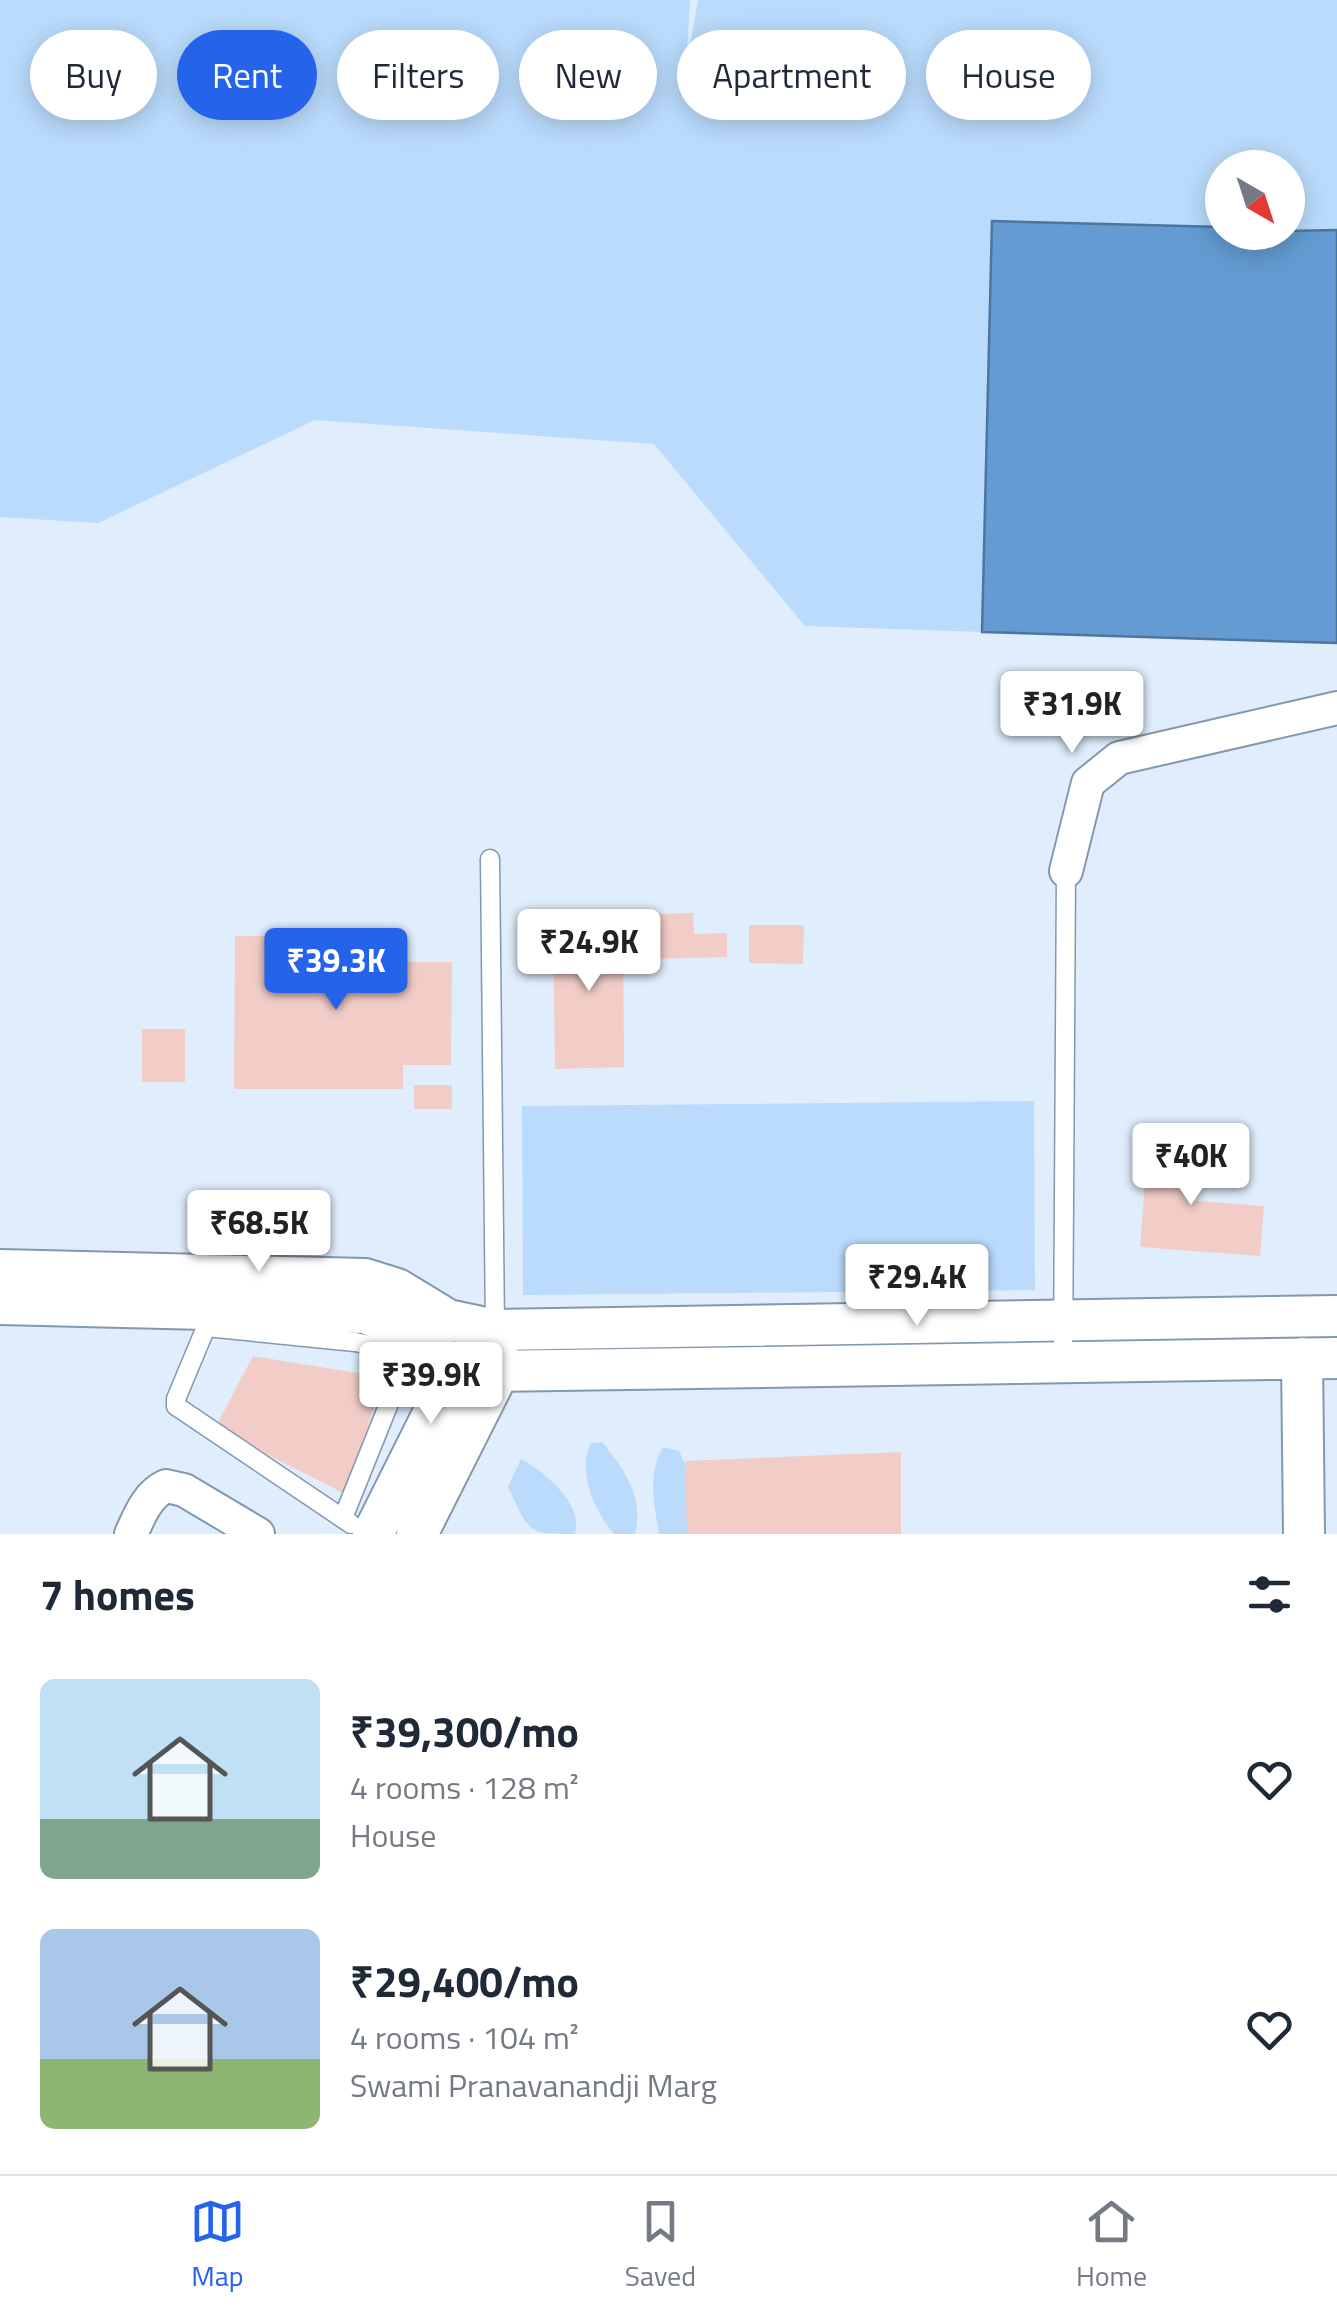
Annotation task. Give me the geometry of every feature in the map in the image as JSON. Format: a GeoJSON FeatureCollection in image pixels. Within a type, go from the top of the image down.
{"type":"FeatureCollection","features":[{"type":"Feature","properties":{"kind":"street"},"geometry":{"type":"LineString","coordinates":[[1066,871],[1088,783],[1119,758],[1337,708]]}},
{"type":"Feature","properties":{"kind":"street"},"geometry":{"type":"LineString","coordinates":[[1,1298],[365,1280],[397,1289],[448,1320],[495,1330],[1337,1316]]}},
{"type":"Feature","properties":{"kind":"street"},"geometry":{"type":"LineString","coordinates":[[1,1298],[209,1318],[366,1313],[387,1322],[456,1368],[499,1371],[1320,1358],[1304,1534]]}},
{"type":"Feature","properties":{"kind":"street"},"geometry":{"type":"LineString","coordinates":[[362,1529],[456,1368],[495,1330]]}},
{"type":"Feature","properties":{"kind":"street"},"geometry":{"type":"LineString","coordinates":[[417,1534],[499,1371],[495,1330]]}},
{"type":"Feature","properties":{"kind":"street"},"geometry":{"type":"LineString","coordinates":[[130,1534],[145,1505],[156,1491],[166,1486],[184,1490],[258,1534]]}},
{"type":"Feature","properties":{"kind":"lane"},"geometry":{"type":"LineString","coordinates":[[490,859],[495,1330]]}},
{"type":"Feature","properties":{"kind":"lane"},"geometry":{"type":"LineString","coordinates":[[1062,1362],[1066,871]]}},
{"type":"Feature","properties":{"kind":"lane"},"geometry":{"type":"LineString","coordinates":[[209,1318],[376,1346],[392,1356],[400,1376],[362,1529],[176,1406],[209,1318]]}},
{"type":"Feature","properties":{"kind":"shaded area"},"geometry":{"type":"Polygon","coordinates":[[[0,0],[690,0],[688,30],[677,30],[677,120],[906,120],[906,30],[693,30],[698,0],[1337,0],[1337,230],[1305,229],[1305,150],[1205,150],[1205,227],[992,221],[982,632],[805,626],[654,444],[315,420],[98,523],[0,517],[0,0]]]}},
{"type":"Feature","properties":{"kind":"shaded area"},"geometry":{"type":"Polygon","coordinates":[[[1034,1101],[1035,1290],[523,1295],[522,1106],[1034,1101]]]}},
{"type":"Feature","properties":{"kind":"shaded area"},"geometry":{"type":"Polygon","coordinates":[[[602,1442],[635,1496],[635,1534],[614,1534],[590,1490],[587,1454],[591,1443],[602,1442]]]}},
{"type":"Feature","properties":{"kind":"shaded area"},"geometry":{"type":"Polygon","coordinates":[[[663,1447],[679,1451],[691,1477],[689,1534],[659,1534],[653,1479],[663,1447]]]}},
{"type":"Feature","properties":{"kind":"shaded area"},"geometry":{"type":"Polygon","coordinates":[[[521,1459],[551,1480],[568,1500],[574,1511],[575,1534],[537,1531],[525,1521],[508,1487],[521,1459]]]}},
{"type":"Feature","properties":{"kind":"water"},"geometry":{"type":"Polygon","coordinates":[[[992,221],[1205,227],[1205,250],[1305,250],[1305,231],[1337,230],[1337,643],[982,632],[992,221]]]}},
{"type":"Feature","properties":{"kind":"building"},"geometry":{"type":"Polygon","coordinates":[[[693,913],[694,934],[727,933],[727,957],[650,959],[649,914],[693,913]]]}},
{"type":"Feature","properties":{"kind":"building"},"geometry":{"type":"Polygon","coordinates":[[[623,920],[624,1067],[555,1069],[553,922],[623,920]]]}},
{"type":"Feature","properties":{"kind":"building"},"geometry":{"type":"Polygon","coordinates":[[[749,925],[804,925],[803,964],[749,963],[749,925]]]}},
{"type":"Feature","properties":{"kind":"building"},"geometry":{"type":"Polygon","coordinates":[[[235,936],[402,936],[402,962],[452,962],[451,1065],[403,1065],[403,1089],[234,1089],[235,936]]]}},
{"type":"Feature","properties":{"kind":"building"},"geometry":{"type":"Polygon","coordinates":[[[142,1029],[185,1029],[185,1082],[142,1082],[142,1029]]]}},
{"type":"Feature","properties":{"kind":"building"},"geometry":{"type":"Polygon","coordinates":[[[414,1085],[452,1085],[452,1109],[414,1109],[414,1085]]]}},
{"type":"Feature","properties":{"kind":"building"},"geometry":{"type":"Polygon","coordinates":[[[1149,1132],[1190,1135],[1184,1200],[1264,1206],[1260,1256],[1140,1247],[1149,1132]]]}},
{"type":"Feature","properties":{"kind":"building"},"geometry":{"type":"Polygon","coordinates":[[[253,1356],[369,1375],[376,1399],[347,1495],[215,1428],[253,1356]]]}},
{"type":"Feature","properties":{"kind":"building"},"geometry":{"type":"Polygon","coordinates":[[[901,1452],[901,1534],[687,1534],[685,1461],[901,1452]]]}}]}
